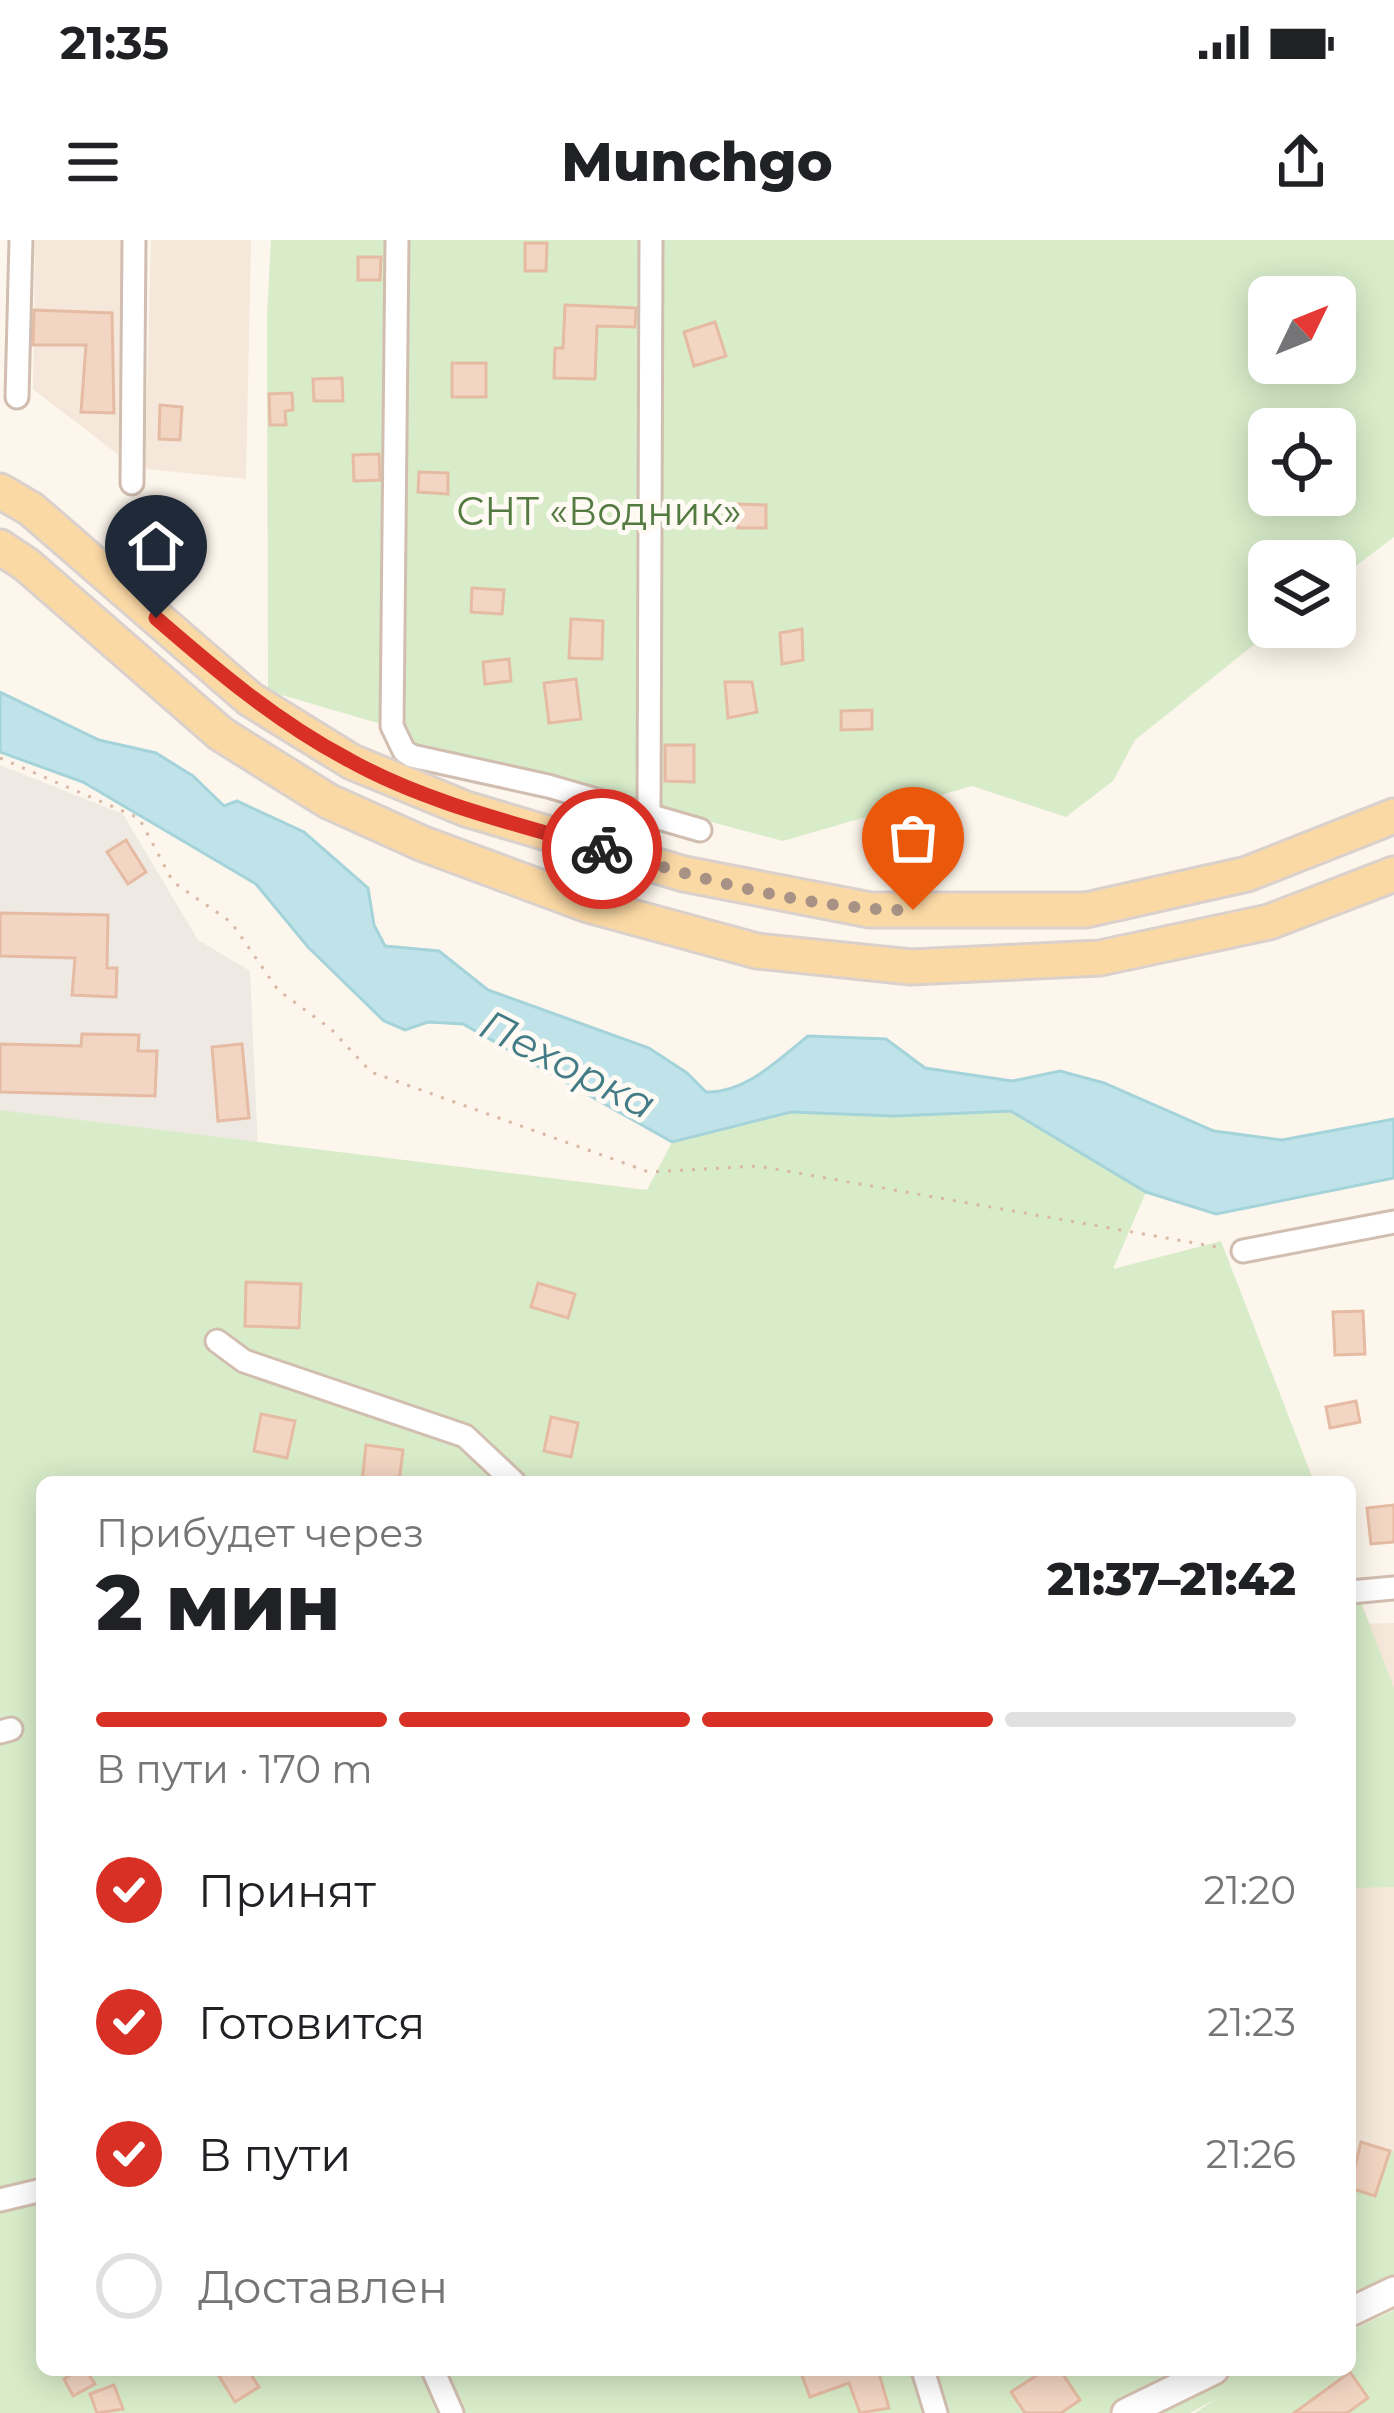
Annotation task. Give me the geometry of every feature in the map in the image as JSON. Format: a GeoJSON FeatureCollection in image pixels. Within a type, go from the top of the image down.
{"type":"FeatureCollection","features":[{"type":"Feature","properties":{"kind":"main road"},"geometry":{"type":"LineString","coordinates":[[0,490],[31,509],[250,699],[352,762],[466,808],[684,874],[870,910],[1086,910],[1247,874],[1394,816]]}},
{"type":"Feature","properties":{"kind":"main road"},"geometry":{"type":"LineString","coordinates":[[0,547],[221,734],[328,801],[421,843],[588,905],[758,951],[910,967],[1100,958],[1269,922],[1394,874]]}},
{"type":"Feature","properties":{"kind":"main road"},"geometry":{"type":"LineString","coordinates":[[1356,2309],[1394,2290]]}},
{"type":"Feature","properties":{"kind":"main road"},"geometry":{"type":"LineString","coordinates":[[1126,2413],[1202,2376]]}},
{"type":"Feature","properties":{"kind":"street"},"geometry":{"type":"LineString","coordinates":[[17,397],[21,240]]}},
{"type":"Feature","properties":{"kind":"street"},"geometry":{"type":"LineString","coordinates":[[133,483],[134,240]]}},
{"type":"Feature","properties":{"kind":"street"},"geometry":{"type":"LineString","coordinates":[[397,240],[392,726],[404,751],[700,830]]}},
{"type":"Feature","properties":{"kind":"street"},"geometry":{"type":"LineString","coordinates":[[649,813],[651,240]]}},
{"type":"Feature","properties":{"kind":"street"},"geometry":{"type":"LineString","coordinates":[[1243,1251],[1394,1222]]}},
{"type":"Feature","properties":{"kind":"street"},"geometry":{"type":"LineString","coordinates":[[217,1341],[244,1361],[465,1436],[508,1476]]}},
{"type":"Feature","properties":{"kind":"street"},"geometry":{"type":"LineString","coordinates":[[1356,1591],[1394,1588]]}},
{"type":"Feature","properties":{"kind":"street"},"geometry":{"type":"LineString","coordinates":[[0,2200],[36,2191]]}},
{"type":"Feature","properties":{"kind":"street"},"geometry":{"type":"LineString","coordinates":[[436,2376],[452,2413]]}},
{"type":"Feature","properties":{"kind":"street"},"geometry":{"type":"LineString","coordinates":[[925,2376],[936,2413]]}},
{"type":"Feature","properties":{"kind":"path"},"geometry":{"type":"LineString","coordinates":[[0,758],[139,818],[172,882],[231,922],[278,990],[331,1029],[371,1072],[649,1172],[758,1166],[1243,1251]]}},
{"type":"Feature","properties":{"kind":"shaded area"},"geometry":{"type":"Polygon","coordinates":[[[35,240],[121,240],[120,456],[33,389],[35,240]]]}},
{"type":"Feature","properties":{"kind":"shaded area"},"geometry":{"type":"Polygon","coordinates":[[[151,240],[251,240],[246,479],[145,469],[151,240]]]}},
{"type":"Feature","properties":{"kind":"shaded area"},"geometry":{"type":"Polygon","coordinates":[[[0,765],[123,814],[198,940],[250,971],[258,1148],[0,1114],[0,765]]]}},
{"type":"Feature","properties":{"kind":"shaded area"},"geometry":{"type":"Polygon","coordinates":[[[1394,1623],[1394,2269],[1356,2286],[1356,1624],[1394,1623]]]}},
{"type":"Feature","properties":{"kind":"green space","name":"СНТ «Водник»"},"geometry":{"type":"Polygon","coordinates":[[[271,240],[1394,240],[1394,537],[1356,566],[1356,540],[1248,540],[1250,648],[1135,740],[1113,781],[1066,817],[972,786],[783,841],[414,743],[381,724],[268,691],[271,240]]]}},
{"type":"Feature","properties":{"kind":"green space"},"geometry":{"type":"Polygon","coordinates":[[[0,1110],[647,1190],[672,1142],[791,1112],[894,1116],[1011,1111],[1146,1192],[1113,1269],[1221,1241],[1312,1476],[36,1476],[36,2376],[1356,2376],[1356,2328],[1394,2310],[1394,2413],[1195,2413],[1214,2400],[1190,2413],[0,2413],[0,1110]]]}},
{"type":"Feature","properties":{"kind":"green space"},"geometry":{"type":"Polygon","coordinates":[[[1356,1590],[1394,1688],[1394,1887],[1356,1888],[1356,1590]]]}},
{"type":"Feature","properties":{"kind":"green space"},"geometry":{"type":"Polygon","coordinates":[[[1394,2151],[1394,2302],[1356,2323],[1356,2164],[1394,2151]]]}},
{"type":"Feature","properties":{"kind":"water","name":"Пехорка"},"geometry":{"type":"Polygon","coordinates":[[[0,692],[99,740],[156,753],[193,776],[224,806],[237,801],[304,832],[368,888],[374,925],[385,946],[439,951],[488,990],[649,1048],[706,1092],[748,1081],[808,1036],[886,1039],[925,1068],[1012,1081],[1060,1071],[1104,1083],[1214,1131],[1282,1140],[1394,1119],[1394,1178],[1216,1214],[1146,1192],[1011,1111],[894,1116],[791,1112],[672,1142],[463,1024],[428,1022],[405,1030],[384,1021],[308,947],[256,884],[83,782],[0,752],[0,692]]]}},
{"type":"Feature","properties":{"kind":"building"},"geometry":{"type":"Polygon","coordinates":[[[525,243],[547,243],[546,271],[525,271],[525,243]]]}},
{"type":"Feature","properties":{"kind":"building"},"geometry":{"type":"Polygon","coordinates":[[[358,257],[381,257],[380,280],[358,280],[358,257]]]}},
{"type":"Feature","properties":{"kind":"building"},"geometry":{"type":"Polygon","coordinates":[[[565,305],[636,308],[635,327],[597,326],[595,379],[554,378],[555,348],[563,348],[565,305]]]}},
{"type":"Feature","properties":{"kind":"building"},"geometry":{"type":"Polygon","coordinates":[[[34,310],[112,313],[114,413],[81,412],[86,345],[33,345],[34,310]]]}},
{"type":"Feature","properties":{"kind":"building"},"geometry":{"type":"Polygon","coordinates":[[[715,322],[726,356],[694,366],[684,332],[715,322]]]}},
{"type":"Feature","properties":{"kind":"building"},"geometry":{"type":"Polygon","coordinates":[[[452,363],[486,363],[486,397],[452,397],[452,363]]]}},
{"type":"Feature","properties":{"kind":"building"},"geometry":{"type":"Polygon","coordinates":[[[342,378],[343,401],[314,401],[313,379],[342,378]]]}},
{"type":"Feature","properties":{"kind":"building"},"geometry":{"type":"Polygon","coordinates":[[[292,393],[293,410],[285,411],[286,425],[270,425],[269,394],[292,393]]]}},
{"type":"Feature","properties":{"kind":"building"},"geometry":{"type":"Polygon","coordinates":[[[160,405],[182,407],[180,440],[159,439],[160,405]]]}},
{"type":"Feature","properties":{"kind":"building"},"geometry":{"type":"Polygon","coordinates":[[[379,454],[380,480],[354,481],[353,455],[379,454]]]}},
{"type":"Feature","properties":{"kind":"building"},"geometry":{"type":"Polygon","coordinates":[[[419,472],[448,473],[448,494],[418,492],[419,472]]]}},
{"type":"Feature","properties":{"kind":"building"},"geometry":{"type":"Polygon","coordinates":[[[738,504],[766,505],[766,528],[738,528],[738,504]]]}},
{"type":"Feature","properties":{"kind":"building"},"geometry":{"type":"Polygon","coordinates":[[[472,588],[504,590],[502,614],[471,612],[472,588]]]}},
{"type":"Feature","properties":{"kind":"building"},"geometry":{"type":"Polygon","coordinates":[[[571,619],[603,621],[602,659],[569,658],[571,619]]]}},
{"type":"Feature","properties":{"kind":"building"},"geometry":{"type":"Polygon","coordinates":[[[802,629],[803,660],[782,664],[780,633],[802,629]]]}},
{"type":"Feature","properties":{"kind":"building"},"geometry":{"type":"Polygon","coordinates":[[[509,659],[511,681],[485,684],[483,662],[509,659]]]}},
{"type":"Feature","properties":{"kind":"building"},"geometry":{"type":"Polygon","coordinates":[[[576,679],[581,719],[549,723],[544,683],[576,679]]]}},
{"type":"Feature","properties":{"kind":"building"},"geometry":{"type":"Polygon","coordinates":[[[725,682],[752,682],[757,712],[728,718],[725,682]]]}},
{"type":"Feature","properties":{"kind":"building"},"geometry":{"type":"Polygon","coordinates":[[[872,710],[872,729],[841,730],[841,711],[872,710]]]}},
{"type":"Feature","properties":{"kind":"building"},"geometry":{"type":"Polygon","coordinates":[[[665,745],[694,745],[694,782],[665,781],[665,745]]]}},
{"type":"Feature","properties":{"kind":"building"},"geometry":{"type":"Polygon","coordinates":[[[126,840],[146,872],[128,884],[107,852],[126,840]]]}},
{"type":"Feature","properties":{"kind":"building"},"geometry":{"type":"Polygon","coordinates":[[[0,913],[108,915],[107,968],[117,968],[116,997],[72,995],[75,958],[0,956],[0,913]]]}},
{"type":"Feature","properties":{"kind":"building"},"geometry":{"type":"Polygon","coordinates":[[[82,1034],[139,1035],[138,1051],[157,1051],[155,1096],[0,1092],[0,1044],[81,1046],[82,1034]]]}},
{"type":"Feature","properties":{"kind":"building"},"geometry":{"type":"Polygon","coordinates":[[[242,1044],[249,1118],[218,1121],[212,1047],[242,1044]]]}},
{"type":"Feature","properties":{"kind":"building"},"geometry":{"type":"Polygon","coordinates":[[[246,1282],[301,1284],[299,1328],[245,1326],[246,1282]]]}},
{"type":"Feature","properties":{"kind":"building"},"geometry":{"type":"Polygon","coordinates":[[[538,1283],[575,1294],[568,1318],[531,1307],[538,1283]]]}},
{"type":"Feature","properties":{"kind":"building"},"geometry":{"type":"Polygon","coordinates":[[[1363,1311],[1365,1354],[1335,1355],[1333,1312],[1363,1311]]]}},
{"type":"Feature","properties":{"kind":"building"},"geometry":{"type":"Polygon","coordinates":[[[1356,1401],[1360,1422],[1330,1428],[1326,1407],[1356,1401]]]}},
{"type":"Feature","properties":{"kind":"building"},"geometry":{"type":"Polygon","coordinates":[[[261,1414],[295,1421],[287,1458],[254,1451],[261,1414]]]}},
{"type":"Feature","properties":{"kind":"building"},"geometry":{"type":"Polygon","coordinates":[[[551,1417],[578,1423],[571,1457],[544,1451],[551,1417]]]}},
{"type":"Feature","properties":{"kind":"building"},"geometry":{"type":"Polygon","coordinates":[[[366,1445],[403,1450],[400,1476],[363,1476],[366,1445]]]}},
{"type":"Feature","properties":{"kind":"building"},"geometry":{"type":"Polygon","coordinates":[[[1394,1505],[1394,1542],[1371,1544],[1367,1508],[1394,1505]]]}},
{"type":"Feature","properties":{"kind":"building"},"geometry":{"type":"Polygon","coordinates":[[[1361,2142],[1390,2151],[1375,2196],[1356,2190],[1361,2142]]]}},
{"type":"Feature","properties":{"kind":"building"},"geometry":{"type":"Polygon","coordinates":[[[90,2376],[95,2384],[73,2396],[64,2379],[90,2376]]]}},
{"type":"Feature","properties":{"kind":"building"},"geometry":{"type":"Polygon","coordinates":[[[219,2376],[252,2376],[259,2387],[235,2402],[219,2376]]]}},
{"type":"Feature","properties":{"kind":"building"},"geometry":{"type":"Polygon","coordinates":[[[802,2376],[880,2376],[889,2408],[860,2413],[849,2383],[810,2397],[802,2376]]]}},
{"type":"Feature","properties":{"kind":"building"},"geometry":{"type":"Polygon","coordinates":[[[1036,2376],[1064,2376],[1080,2400],[1061,2413],[1025,2413],[1011,2392],[1036,2376]]]}},
{"type":"Feature","properties":{"kind":"building"},"geometry":{"type":"Polygon","coordinates":[[[1345,2376],[1353,2376],[1368,2398],[1347,2413],[1294,2413],[1345,2376]]]}},
{"type":"Feature","properties":{"kind":"building"},"geometry":{"type":"Polygon","coordinates":[[[114,2385],[123,2409],[97,2413],[90,2394],[114,2385]]]}},
{"type":"Feature","properties":{"kind":"way so far"},"geometry":{"type":"LineString","coordinates":[[602,849],[684,874],[870,910],[913,910]]}},
{"type":"Feature","properties":{"kind":"route"},"geometry":{"type":"LineString","coordinates":[[156,618],[250,699],[352,762],[466,808],[602,849]]}}]}
